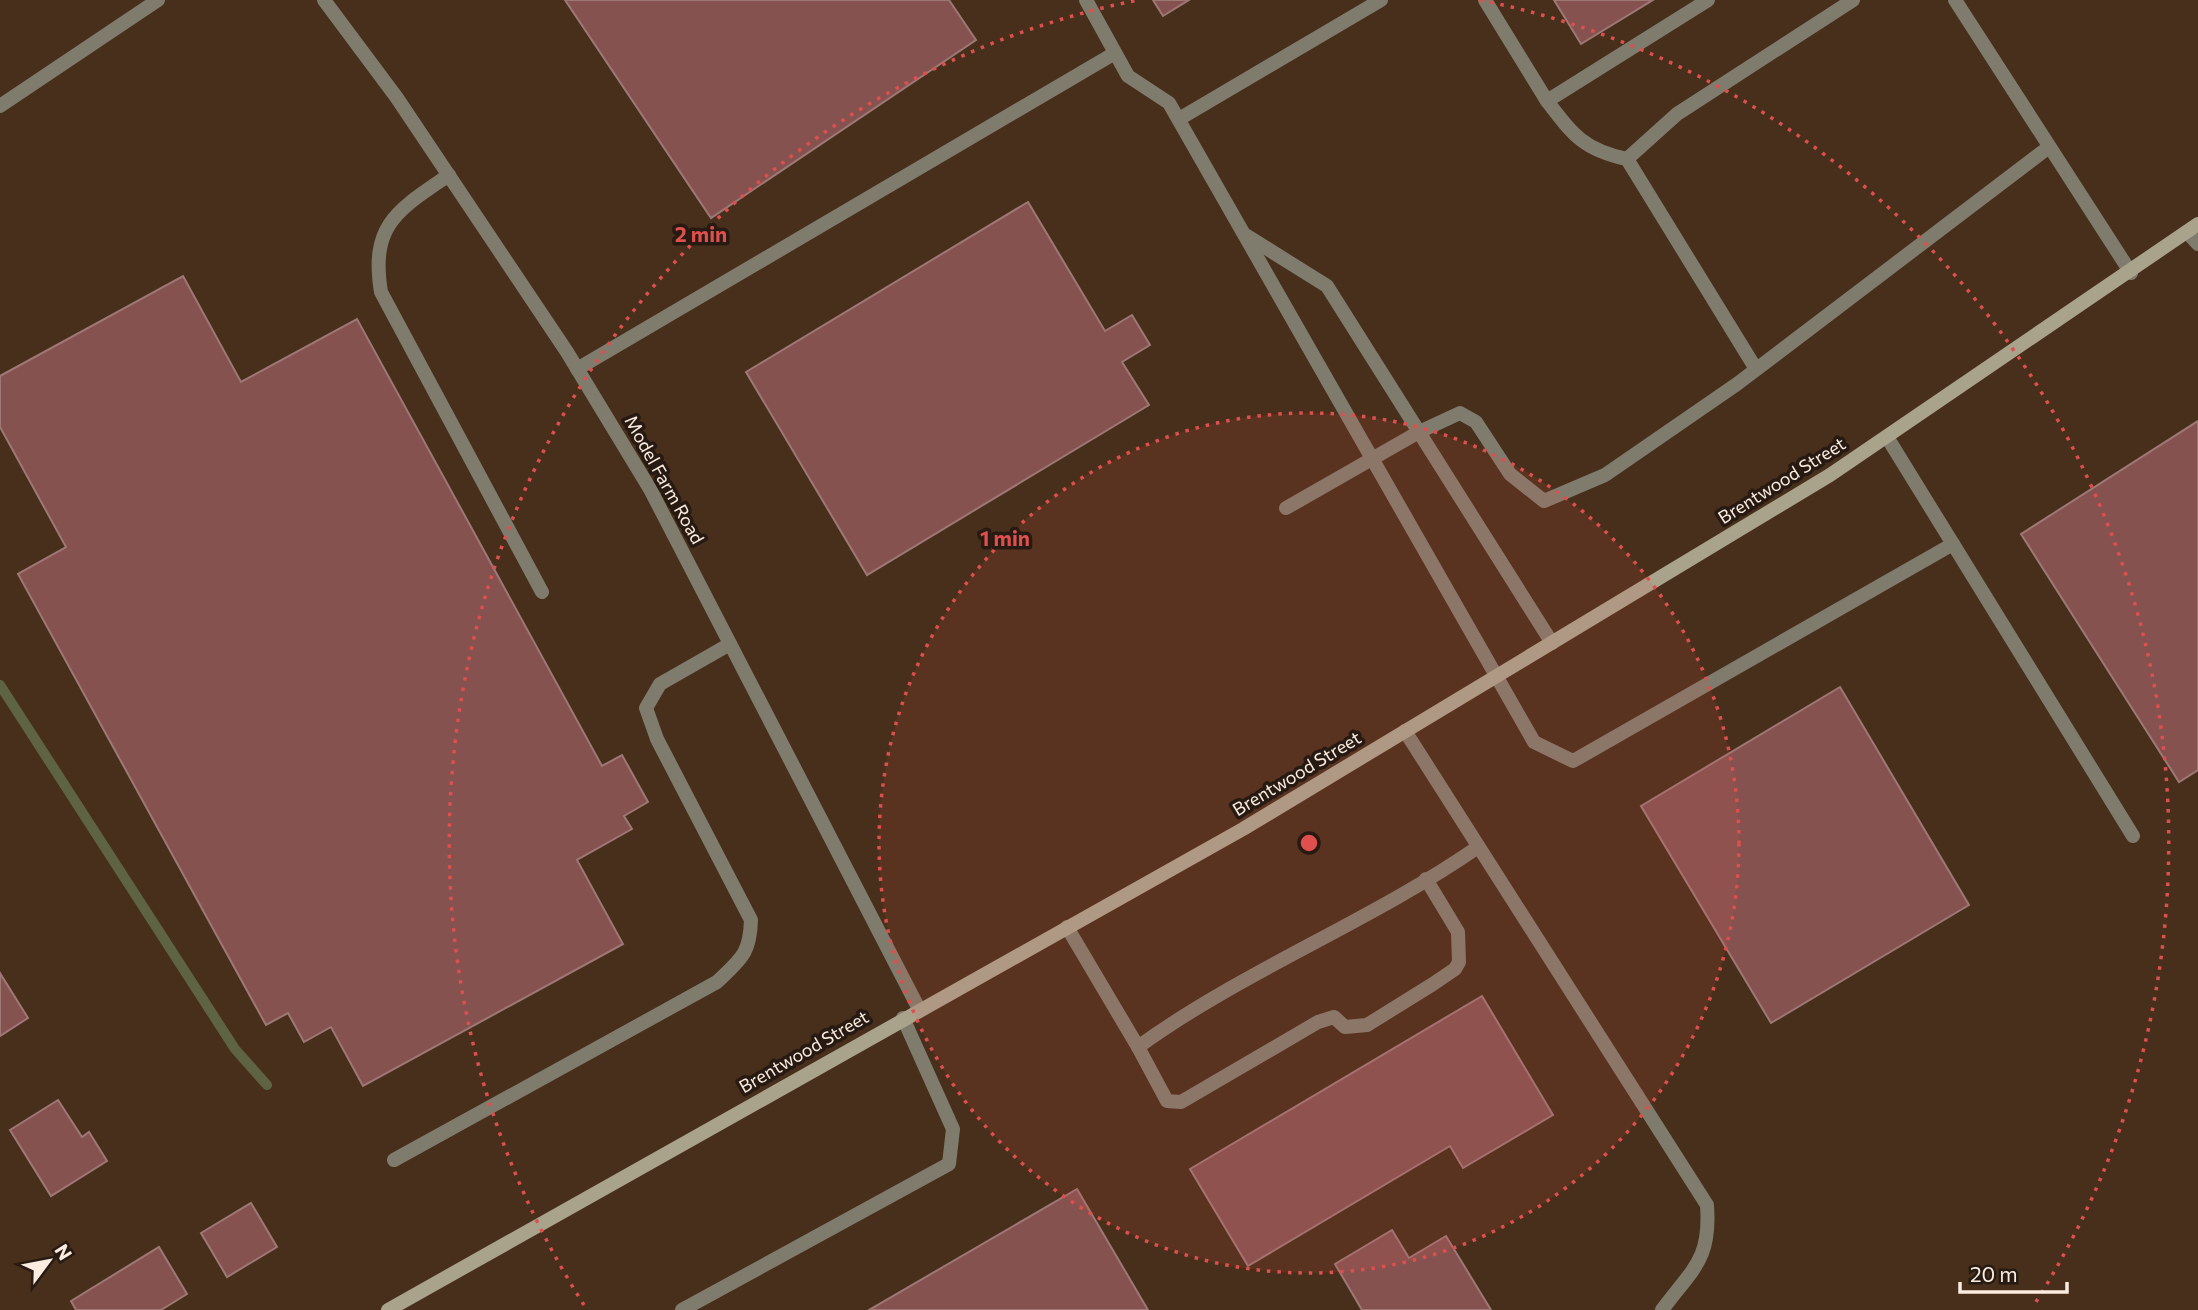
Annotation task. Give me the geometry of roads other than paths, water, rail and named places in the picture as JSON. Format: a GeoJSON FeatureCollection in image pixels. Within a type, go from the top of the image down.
{"type":"FeatureCollection","features":[{"type":"Feature","properties":{"kind":"main road","name":"Brentwood Street"},"geometry":{"type":"LineString","coordinates":[[388,1310],[1243,829],[1830,475],[2131,273],[2193,228]]}},
{"type":"Feature","properties":{"kind":"street"},"geometry":{"type":"LineString","coordinates":[[0,106],[158,0]]}},
{"type":"Feature","properties":{"kind":"street","name":"Model Farm Road"},"geometry":{"type":"LineString","coordinates":[[324,0],[397,98],[449,175],[578,369],[650,489],[919,1009]]}},
{"type":"Feature","properties":{"kind":"street"},"geometry":{"type":"LineString","coordinates":[[1086,0],[1128,76],[1169,103],[1179,119],[1534,742],[1573,761],[1953,544]]}},
{"type":"Feature","properties":{"kind":"street"},"geometry":{"type":"LineString","coordinates":[[1179,119],[1381,0]]}},
{"type":"Feature","properties":{"kind":"street"},"geometry":{"type":"LineString","coordinates":[[1485,0],[1547,101],[1575,138],[1601,154],[1627,159],[1756,369]]}},
{"type":"Feature","properties":{"kind":"street"},"geometry":{"type":"LineString","coordinates":[[1547,101],[1707,0]]}},
{"type":"Feature","properties":{"kind":"street"},"geometry":{"type":"LineString","coordinates":[[1627,159],[1677,114],[1853,0]]}},
{"type":"Feature","properties":{"kind":"street"},"geometry":{"type":"LineString","coordinates":[[1955,0],[2131,273]]}},
{"type":"Feature","properties":{"kind":"street"},"geometry":{"type":"LineString","coordinates":[[578,369],[1115,53]]}},
{"type":"Feature","properties":{"kind":"street"},"geometry":{"type":"LineString","coordinates":[[1286,508],[1419,432],[1460,413],[1476,422],[1510,474],[1544,501],[1605,475],[1756,369],[2049,146]]}},
{"type":"Feature","properties":{"kind":"street"},"geometry":{"type":"LineString","coordinates":[[449,175],[400,209],[386,225],[379,245],[377,267],[381,292],[542,592]]}},
{"type":"Feature","properties":{"kind":"street"},"geometry":{"type":"LineString","coordinates":[[2193,228],[2198,244]]}},
{"type":"Feature","properties":{"kind":"street"},"geometry":{"type":"LineString","coordinates":[[1246,236],[1327,286],[1552,643]]}},
{"type":"Feature","properties":{"kind":"street"},"geometry":{"type":"LineString","coordinates":[[1887,437],[2133,836]]}},
{"type":"Feature","properties":{"kind":"street"},"geometry":{"type":"LineString","coordinates":[[394,1160],[717,982],[750,943],[751,920],[657,739],[646,708],[660,684],[730,643]]}},
{"type":"Feature","properties":{"kind":"street"},"geometry":{"type":"LineString","coordinates":[[1405,731],[1707,1205],[1709,1231],[1702,1259],[1662,1310]]}},
{"type":"Feature","properties":{"kind":"street"},"geometry":{"type":"LineString","coordinates":[[1138,1047],[1291,953],[1426,879],[1478,847]]}},
{"type":"Feature","properties":{"kind":"street"},"geometry":{"type":"LineString","coordinates":[[1067,927],[1167,1101],[1181,1102],[1318,1022],[1334,1017],[1351,1028],[1377,1019],[1455,969],[1459,962],[1458,932],[1426,879]]}},
{"type":"Feature","properties":{"kind":"street"},"geometry":{"type":"LineString","coordinates":[[682,1310],[949,1164],[953,1129],[903,1018]]}},
{"type":"Feature","properties":{"kind":"waterway"},"geometry":{"type":"LineString","coordinates":[[0,685],[235,1049],[267,1085]]}}]}
